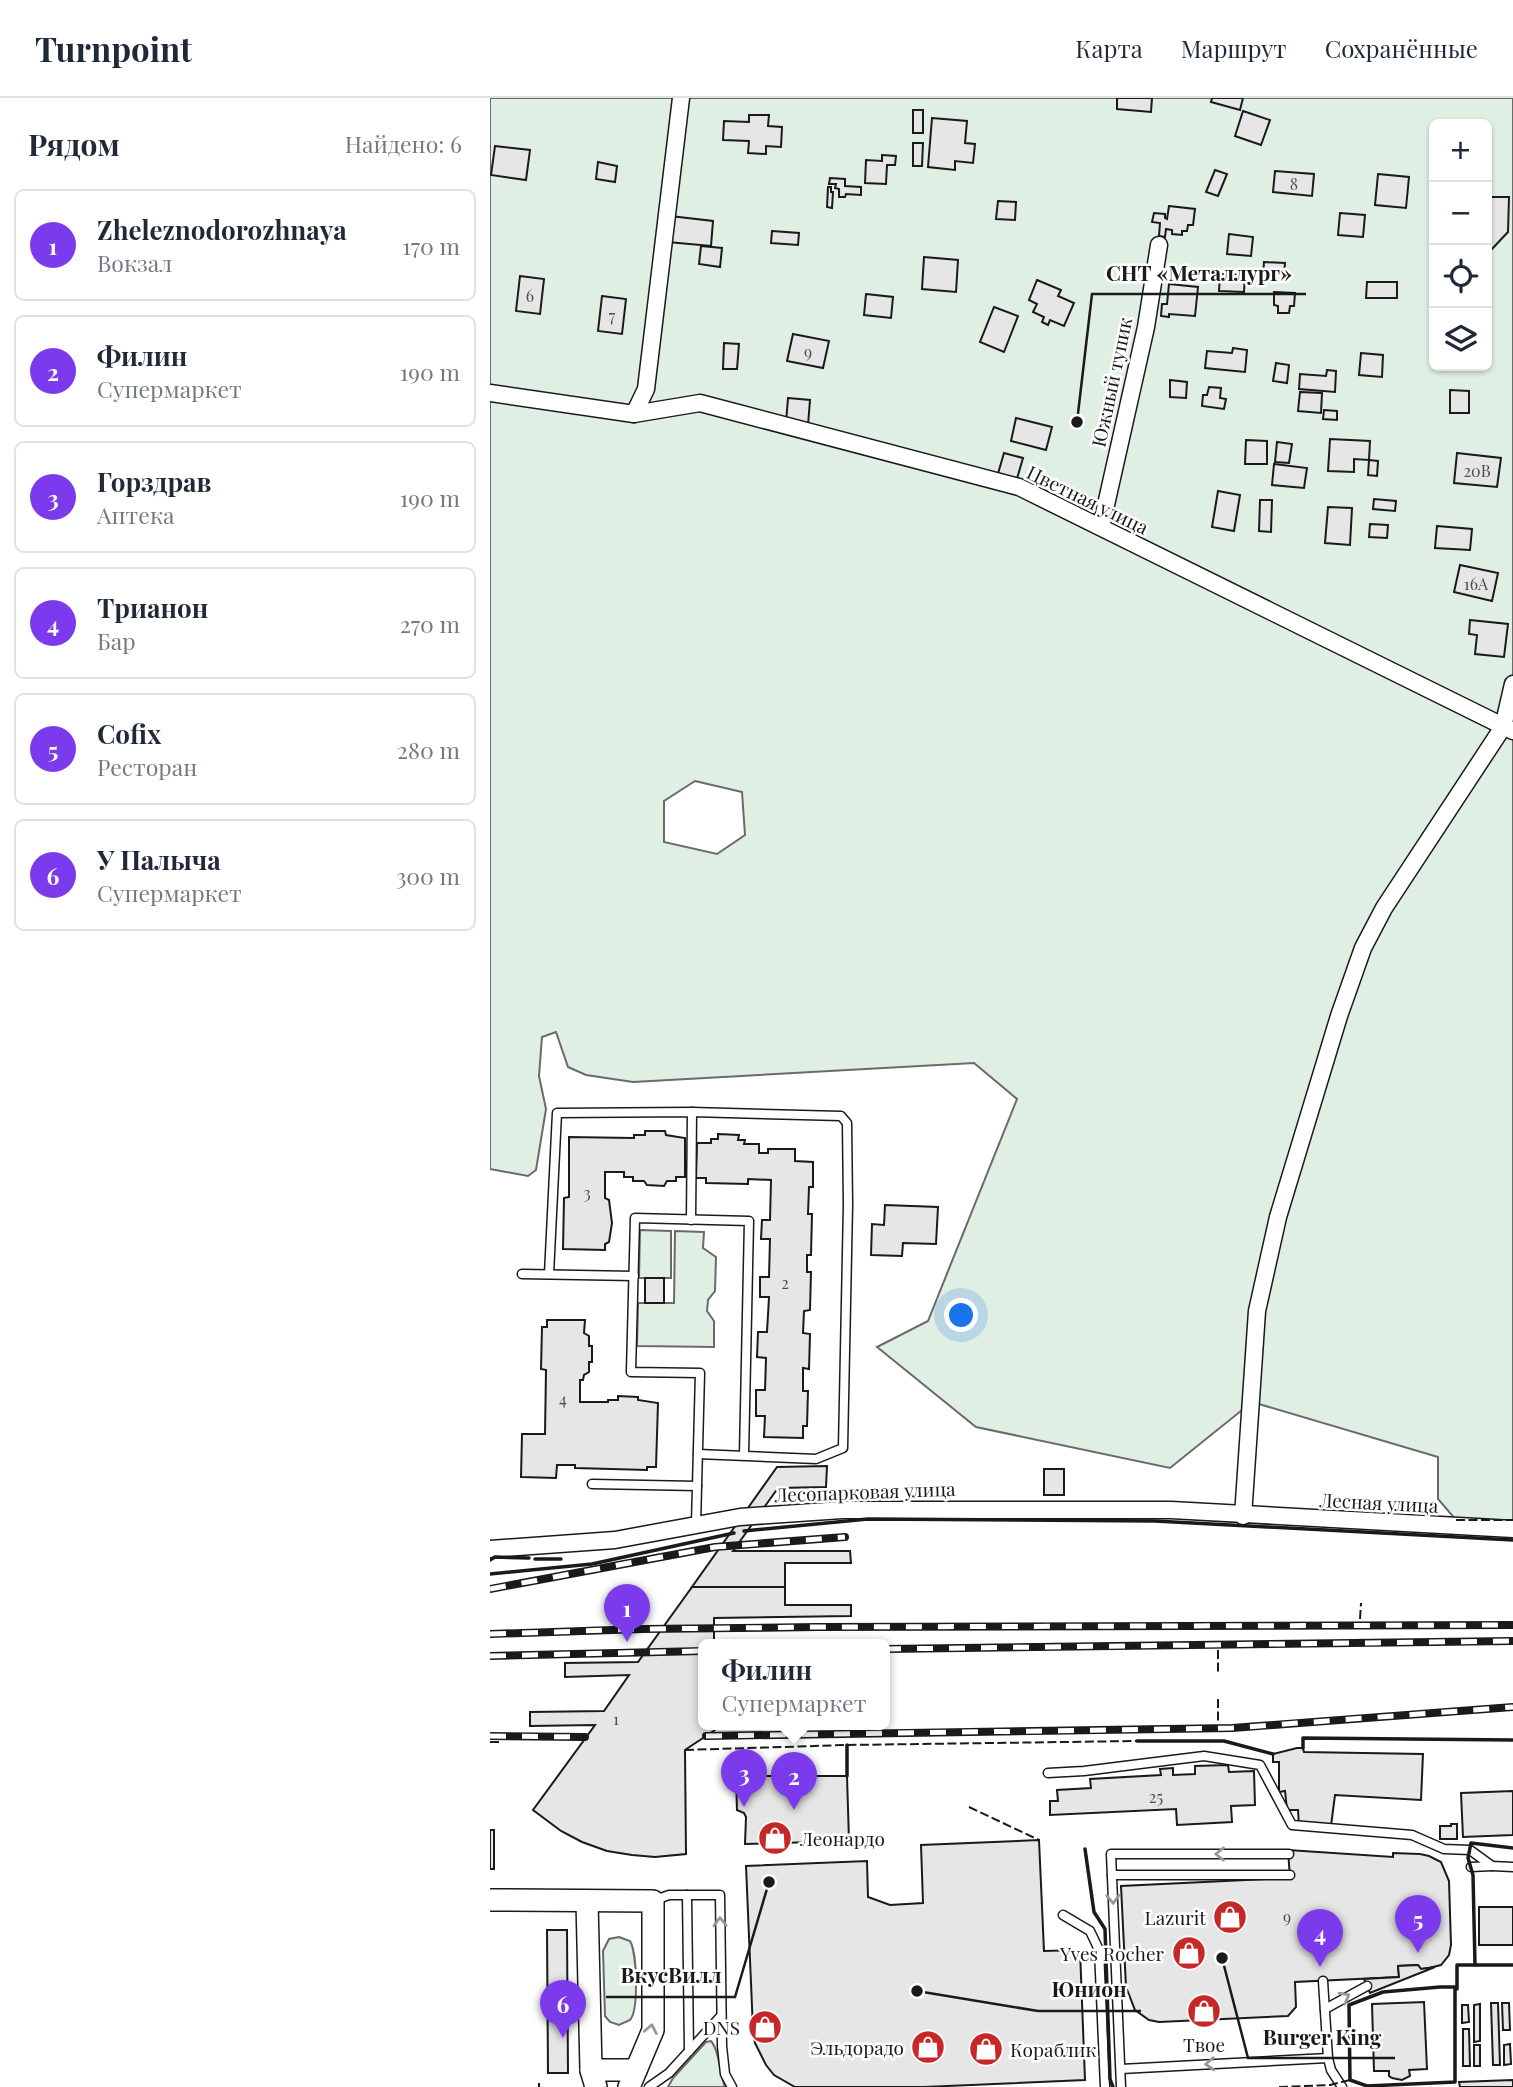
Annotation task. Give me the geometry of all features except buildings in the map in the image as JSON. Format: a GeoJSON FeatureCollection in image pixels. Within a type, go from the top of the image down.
{"type":"FeatureCollection","features":[{"type":"Feature","properties":{"kind":"street"},"geometry":{"type":"LineString","coordinates":[[634,414],[646,389],[681,98]]}},
{"type":"Feature","properties":{"kind":"street","name":"Южный тупик"},"geometry":{"type":"LineString","coordinates":[[1101,527],[1146,327],[1159,245]]}},
{"type":"Feature","properties":{"kind":"street","name":"Цветная улица"},"geometry":{"type":"LineString","coordinates":[[490,393],[634,414],[700,403],[1019,487],[1508,729]]}},
{"type":"Feature","properties":{"kind":"street"},"geometry":{"type":"LineString","coordinates":[[1243,1516],[1257,1311],[1278,1217],[1339,1016],[1363,948],[1384,908],[1508,729],[1513,684]]}},
{"type":"Feature","properties":{"kind":"street","name":"Лесопарковая улица"},"geometry":{"type":"LineString","coordinates":[[490,1549],[615,1539],[740,1517],[842,1510],[1171,1510],[1243,1516]]}},
{"type":"Feature","properties":{"kind":"street","name":"Лесная улица"},"geometry":{"type":"LineString","coordinates":[[1243,1516],[1513,1529]]}},
{"type":"Feature","properties":{"kind":"street"},"geometry":{"type":"LineString","coordinates":[[490,1900],[653,1901],[653,2030],[638,2081],[593,2078],[587,1901]]}},
{"type":"Feature","properties":{"kind":"lane"},"geometry":{"type":"LineString","coordinates":[[691,1220],[692,1112]]}},
{"type":"Feature","properties":{"kind":"lane"},"geometry":{"type":"LineString","coordinates":[[549,1274],[557,1114],[692,1112],[841,1116],[847,1124],[848,1205],[843,1448],[816,1459],[698,1454]]}},
{"type":"Feature","properties":{"kind":"lane"},"geometry":{"type":"LineString","coordinates":[[696,1524],[700,1374],[631,1372],[635,1218],[749,1221],[744,1455]]}},
{"type":"Feature","properties":{"kind":"lane"},"geometry":{"type":"LineString","coordinates":[[522,1274],[634,1276]]}},
{"type":"Feature","properties":{"kind":"lane"},"geometry":{"type":"LineString","coordinates":[[592,1484],[697,1486]]}},
{"type":"Feature","properties":{"kind":"lane"},"geometry":{"type":"LineString","coordinates":[[1048,1773],[1204,1756],[1260,1765],[1292,1825],[1412,1835],[1444,1849],[1470,1850],[1492,1866]]}},
{"type":"Feature","properties":{"kind":"lane"},"geometry":{"type":"LineString","coordinates":[[1122,2087],[1111,1854],[1289,1854]]}},
{"type":"Feature","properties":{"kind":"lane"},"geometry":{"type":"LineString","coordinates":[[1471,1867],[1513,1867]]}},
{"type":"Feature","properties":{"kind":"lane"},"geometry":{"type":"LineString","coordinates":[[1112,1875],[1290,1875]]}},
{"type":"Feature","properties":{"kind":"lane"},"geometry":{"type":"LineString","coordinates":[[653,1901],[670,1895],[720,1895],[723,2065],[732,2087]]}},
{"type":"Feature","properties":{"kind":"lane"},"geometry":{"type":"LineString","coordinates":[[687,1895],[689,2051]]}},
{"type":"Feature","properties":{"kind":"lane"},"geometry":{"type":"LineString","coordinates":[[1063,1915],[1090,1931],[1099,1950],[1105,2087]]}},
{"type":"Feature","properties":{"kind":"lane"},"geometry":{"type":"LineString","coordinates":[[1323,1981],[1328,2058],[1331,2070],[1342,2087]]}},
{"type":"Feature","properties":{"kind":"lane"},"geometry":{"type":"LineString","coordinates":[[1325,2009],[1367,1986]]}},
{"type":"Feature","properties":{"kind":"lane"},"geometry":{"type":"LineString","coordinates":[[638,2081],[669,2073],[721,2016]]}},
{"type":"Feature","properties":{"kind":"lane"},"geometry":{"type":"LineString","coordinates":[[1121,2069],[1328,2058]]}},
{"type":"Feature","properties":{"kind":"green space"},"geometry":{"type":"Polygon","coordinates":[[[490,98],[1513,98],[1513,1520],[1456,1520],[1438,1499],[1438,1457],[1252,1402],[1170,1468],[976,1427],[877,1347],[928,1321],[1017,1099],[974,1063],[633,1082],[586,1075],[568,1067],[556,1032],[542,1037],[539,1076],[546,1109],[536,1170],[528,1176],[490,1169],[490,98]],[[695,781],[664,801],[664,842],[717,854],[745,835],[742,792],[695,781]]]}},
{"type":"Feature","properties":{"kind":"green space"},"geometry":{"type":"Polygon","coordinates":[[[640,1230],[671,1231],[671,1278],[639,1278],[640,1230]]]}},
{"type":"Feature","properties":{"kind":"green space"},"geometry":{"type":"Polygon","coordinates":[[[675,1231],[704,1232],[703,1248],[716,1257],[715,1291],[708,1300],[707,1311],[714,1321],[714,1347],[637,1346],[638,1303],[674,1303],[675,1231]]]}},
{"type":"Feature","properties":{"kind":"green space"},"geometry":{"type":"Polygon","coordinates":[[[619,1937],[630,1941],[636,1981],[633,2014],[630,2020],[619,2025],[610,2022],[605,2016],[603,1951],[609,1939],[619,1937]]]}},
{"type":"Feature","properties":{"kind":"green space"},"geometry":{"type":"Polygon","coordinates":[[[711,2041],[725,2087],[668,2087],[706,2042],[711,2041]]]}},
{"type":"Feature","properties":{"kind":"railway"},"geometry":{"type":"LineString","coordinates":[[490,1589],[715,1547],[845,1537]]}},
{"type":"Feature","properties":{"kind":"railway"},"geometry":{"type":"LineString","coordinates":[[490,1634],[819,1627],[1513,1625]]}},
{"type":"Feature","properties":{"kind":"railway"},"geometry":{"type":"LineString","coordinates":[[890,1649],[1513,1641]]}},
{"type":"Feature","properties":{"kind":"railway"},"geometry":{"type":"LineString","coordinates":[[490,1656],[698,1651]]}},
{"type":"Feature","properties":{"kind":"railway"},"geometry":{"type":"LineString","coordinates":[[706,1736],[1232,1728],[1513,1707]]}},
{"type":"Feature","properties":{"kind":"railway"},"geometry":{"type":"LineString","coordinates":[[490,1736],[585,1737]]}},
{"type":"Feature","properties":{"kind":"fence"},"geometry":{"type":"LineString","coordinates":[[1456,1520],[1513,1520]]}},
{"type":"Feature","properties":{"kind":"fence"},"geometry":{"type":"LineString","coordinates":[[1360,1619],[1361,1603]]}},
{"type":"Feature","properties":{"kind":"fence"},"geometry":{"type":"LineString","coordinates":[[1218,1650],[1218,1675]]}},
{"type":"Feature","properties":{"kind":"fence"},"geometry":{"type":"LineString","coordinates":[[1218,1699],[1218,1721]]}},
{"type":"Feature","properties":{"kind":"fence"},"geometry":{"type":"LineString","coordinates":[[685,1750],[1137,1741]]}},
{"type":"Feature","properties":{"kind":"fence"},"geometry":{"type":"LineString","coordinates":[[490,1742],[502,1742]]}},
{"type":"Feature","properties":{"kind":"fence"},"geometry":{"type":"LineString","coordinates":[[969,1807],[1039,1840]]}},
{"type":"Feature","properties":{"kind":"fence"},"geometry":{"type":"LineString","coordinates":[[1279,2087],[1330,2085],[1350,2080],[1349,2005]]}},
{"type":"Feature","properties":{"kind":"wall"},"geometry":{"type":"LineString","coordinates":[[744,1531],[868,1519],[1155,1521],[1513,1540]]}},
{"type":"Feature","properties":{"kind":"wall"},"geometry":{"type":"LineString","coordinates":[[490,1574],[592,1564],[734,1533]]}},
{"type":"Feature","properties":{"kind":"wall"},"geometry":{"type":"LineString","coordinates":[[490,1560],[495,1557],[529,1558]]}},
{"type":"Feature","properties":{"kind":"wall"},"geometry":{"type":"LineString","coordinates":[[535,1559],[561,1559]]}},
{"type":"Feature","properties":{"kind":"wall"},"geometry":{"type":"LineString","coordinates":[[1303,1748],[1303,1738],[1513,1740]]}},
{"type":"Feature","properties":{"kind":"wall"},"geometry":{"type":"LineString","coordinates":[[1137,1741],[1224,1741],[1273,1754]]}},
{"type":"Feature","properties":{"kind":"wall"},"geometry":{"type":"LineString","coordinates":[[847,1745],[847,1776]]}},
{"type":"Feature","properties":{"kind":"wall"},"geometry":{"type":"LineString","coordinates":[[1475,1965],[1473,1875],[1468,1858],[1471,1843],[1513,1848]]}},
{"type":"Feature","properties":{"kind":"wall"},"geometry":{"type":"LineString","coordinates":[[1085,1849],[1094,1912],[1105,1929],[1110,2079],[1113,2087]]}},
{"type":"Feature","properties":{"kind":"wall"},"geometry":{"type":"LineString","coordinates":[[1457,1989],[1457,1965],[1513,1965]]}},
{"type":"Feature","properties":{"kind":"wall"},"geometry":{"type":"LineString","coordinates":[[1440,1987],[1455,1987],[1455,2082],[1367,2086],[1350,2080],[1349,2005],[1383,1992],[1440,1987]]}},
{"type":"Feature","properties":{"kind":"place","name":"СНТ «Металлург»"},"geometry":{"type":"Point","coordinates":[1077,422]}},
{"type":"Feature","properties":{"kind":"place","name":"Zheleznodorozhnаyа"},"geometry":{"type":"Point","coordinates":[627,1642]}},
{"type":"Feature","properties":{"kind":"place","name":"Горздрав"},"geometry":{"type":"Point","coordinates":[744,1807]}},
{"type":"Feature","properties":{"kind":"place","name":"Филин"},"geometry":{"type":"Point","coordinates":[794,1810]}},
{"type":"Feature","properties":{"kind":"place","name":"Леонардо"},"geometry":{"type":"Point","coordinates":[775,1838]}},
{"type":"Feature","properties":{"kind":"place","name":"ВкусВилл"},"geometry":{"type":"Point","coordinates":[769,1882]}},
{"type":"Feature","properties":{"kind":"place","name":"Lazurit"},"geometry":{"type":"Point","coordinates":[1230,1917]}},
{"type":"Feature","properties":{"kind":"place","name":"Yves Rocher"},"geometry":{"type":"Point","coordinates":[1189,1953]}},
{"type":"Feature","properties":{"kind":"place","name":"Cofix"},"geometry":{"type":"Point","coordinates":[1418,1953]}},
{"type":"Feature","properties":{"kind":"place","name":"Burger King"},"geometry":{"type":"Point","coordinates":[1222,1958]}},
{"type":"Feature","properties":{"kind":"place","name":"Трианон"},"geometry":{"type":"Point","coordinates":[1320,1967]}},
{"type":"Feature","properties":{"kind":"place","name":"Юнион"},"geometry":{"type":"Point","coordinates":[917,1991]}},
{"type":"Feature","properties":{"kind":"place","name":"Твое"},"geometry":{"type":"Point","coordinates":[1204,2011]}},
{"type":"Feature","properties":{"kind":"place","name":"DNS"},"geometry":{"type":"Point","coordinates":[765,2027]}},
{"type":"Feature","properties":{"kind":"place","name":"У Палыча"},"geometry":{"type":"Point","coordinates":[563,2038]}},
{"type":"Feature","properties":{"kind":"place","name":"Эльдорадо"},"geometry":{"type":"Point","coordinates":[928,2047]}},
{"type":"Feature","properties":{"kind":"place","name":"Кораблик"},"geometry":{"type":"Point","coordinates":[986,2049]}}]}
